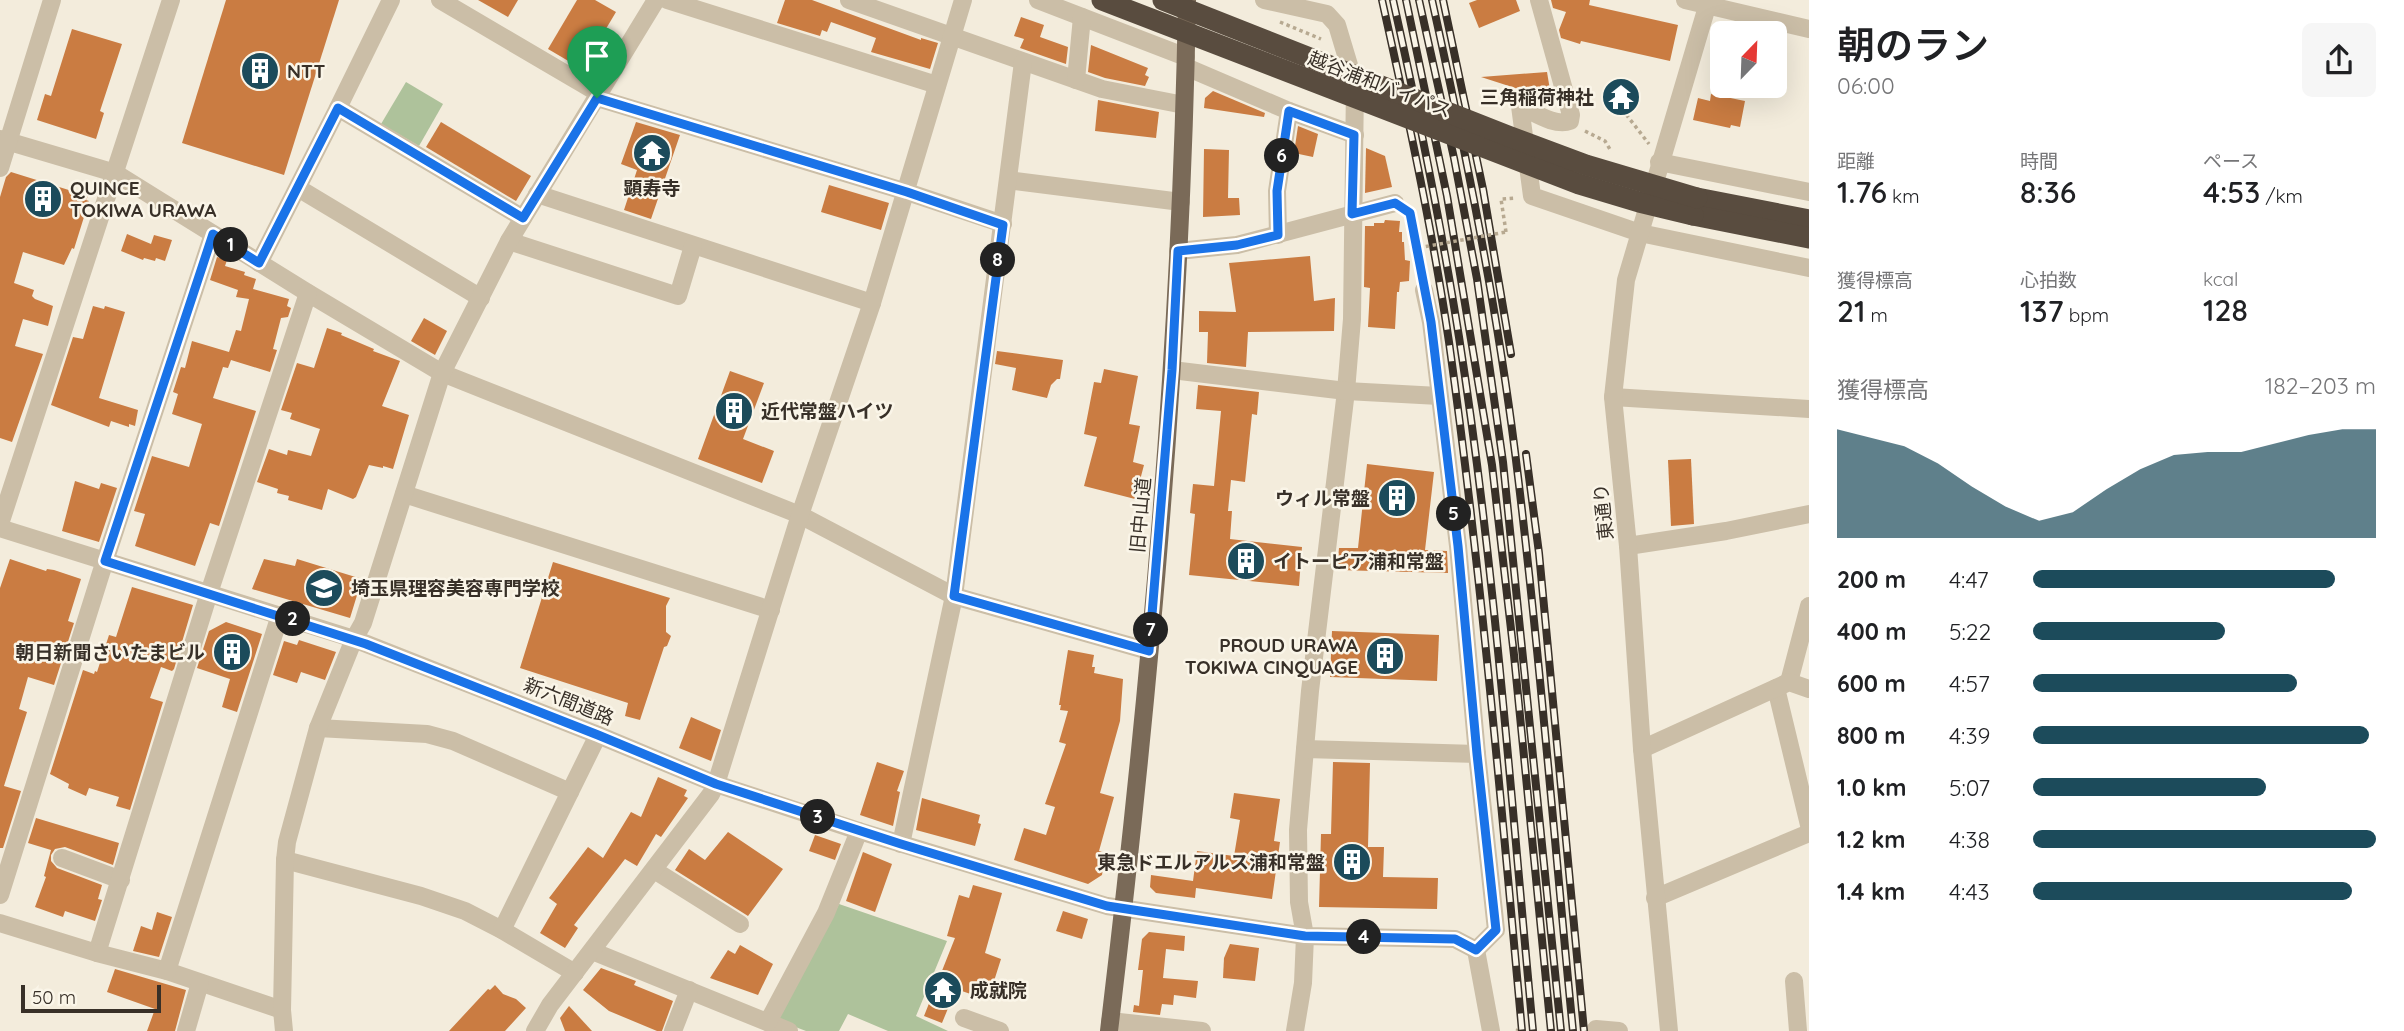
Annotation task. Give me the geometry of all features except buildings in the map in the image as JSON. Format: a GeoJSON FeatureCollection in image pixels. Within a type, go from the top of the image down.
{"type":"FeatureCollection","features":[{"type":"Feature","properties":{"kind":"highway","name":"越谷浦和バイパス"},"geometry":{"type":"LineString","coordinates":[[1102,0],[1579,184],[1693,215],[1809,238]]}},
{"type":"Feature","properties":{"kind":"highway","name":"越谷浦和バイパス"},"geometry":{"type":"LineString","coordinates":[[1163,0],[1587,165],[1697,198],[1809,220]]}},
{"type":"Feature","properties":{"kind":"main road","name":"旧中山道"},"geometry":{"type":"LineString","coordinates":[[1110,1026],[1149,651],[1172,370],[1181,202],[1187,0]]}},
{"type":"Feature","properties":{"kind":"street"},"geometry":{"type":"LineString","coordinates":[[0,168],[4,141],[52,0]]}},
{"type":"Feature","properties":{"kind":"street"},"geometry":{"type":"LineString","coordinates":[[0,526],[171,0]]}},
{"type":"Feature","properties":{"kind":"street"},"geometry":{"type":"LineString","coordinates":[[259,263],[391,0]]}},
{"type":"Feature","properties":{"kind":"street"},"geometry":{"type":"LineString","coordinates":[[440,0],[598,96],[907,192],[1003,225]]}},
{"type":"Feature","properties":{"kind":"street"},"geometry":{"type":"LineString","coordinates":[[849,0],[1102,89],[1184,105]]}},
{"type":"Feature","properties":{"kind":"street"},"geometry":{"type":"LineString","coordinates":[[535,1031],[550,1005],[716,784],[800,515],[907,192],[963,0]]}},
{"type":"Feature","properties":{"kind":"street"},"geometry":{"type":"LineString","coordinates":[[1038,0],[1186,62],[1289,111],[1354,135]]}},
{"type":"Feature","properties":{"kind":"street"},"geometry":{"type":"LineString","coordinates":[[1264,0],[1328,7],[1337,25],[1355,85],[1352,319],[1305,749],[1297,864],[1299,902],[1305,936],[1303,983],[1294,1031]]}},
{"type":"Feature","properties":{"kind":"street"},"geometry":{"type":"LineString","coordinates":[[1539,0],[1572,115],[1570,121],[1558,122],[1520,106],[1532,196],[1640,233],[1809,268]]}},
{"type":"Feature","properties":{"kind":"street"},"geometry":{"type":"LineString","coordinates":[[1685,0],[1708,3],[1809,29]]}},
{"type":"Feature","properties":{"kind":"street"},"geometry":{"type":"LineString","coordinates":[[284,1031],[282,1010],[285,860],[293,813],[318,728],[363,623],[442,373],[509,241],[654,2],[937,85]]}},
{"type":"Feature","properties":{"kind":"street","name":"東通り"},"geometry":{"type":"LineString","coordinates":[[1669,1031],[1655,898],[1628,546],[1613,397],[1626,280],[1708,3]]}},
{"type":"Feature","properties":{"kind":"street"},"geometry":{"type":"LineString","coordinates":[[1076,80],[1082,17]]}},
{"type":"Feature","properties":{"kind":"street"},"geometry":{"type":"LineString","coordinates":[[901,844],[954,596],[1023,62]]}},
{"type":"Feature","properties":{"kind":"street"},"geometry":{"type":"LineString","coordinates":[[338,108],[523,218]]}},
{"type":"Feature","properties":{"kind":"street"},"geometry":{"type":"LineString","coordinates":[[1278,235],[1277,191],[1289,111]]}},
{"type":"Feature","properties":{"kind":"street"},"geometry":{"type":"LineString","coordinates":[[4,141],[116,173],[442,373],[800,515],[954,596],[1149,651]]}},
{"type":"Feature","properties":{"kind":"street"},"geometry":{"type":"LineString","coordinates":[[1660,158],[1809,192]]}},
{"type":"Feature","properties":{"kind":"street"},"geometry":{"type":"LineString","coordinates":[[1015,181],[1181,202]]}},
{"type":"Feature","properties":{"kind":"street"},"geometry":{"type":"LineString","coordinates":[[298,188],[481,298]]}},
{"type":"Feature","properties":{"kind":"street"},"geometry":{"type":"LineString","coordinates":[[537,194],[872,303]]}},
{"type":"Feature","properties":{"kind":"street"},"geometry":{"type":"LineString","coordinates":[[1178,251],[1237,245],[1395,203]]}},
{"type":"Feature","properties":{"kind":"street"},"geometry":{"type":"LineString","coordinates":[[0,895],[105,561],[213,234]]}},
{"type":"Feature","properties":{"kind":"street"},"geometry":{"type":"LineString","coordinates":[[509,241],[678,296],[694,246]]}},
{"type":"Feature","properties":{"kind":"street"},"geometry":{"type":"LineString","coordinates":[[1424,290],[1431,322],[1464,600],[1496,930],[1476,950],[1491,1031]]}},
{"type":"Feature","properties":{"kind":"street"},"geometry":{"type":"LineString","coordinates":[[97,953],[209,593],[308,293]]}},
{"type":"Feature","properties":{"kind":"street"},"geometry":{"type":"LineString","coordinates":[[1172,370],[1346,391],[1439,396]]}},
{"type":"Feature","properties":{"kind":"street"},"geometry":{"type":"LineString","coordinates":[[1613,397],[1809,409]]}},
{"type":"Feature","properties":{"kind":"street"},"geometry":{"type":"LineString","coordinates":[[404,494],[771,610]]}},
{"type":"Feature","properties":{"kind":"street"},"geometry":{"type":"LineString","coordinates":[[1628,546],[1726,531],[1809,514]]}},
{"type":"Feature","properties":{"kind":"street","name":"新六間道路"},"geometry":{"type":"LineString","coordinates":[[0,526],[354,639],[716,784],[859,831],[1123,910],[1305,936],[1455,939],[1476,950]]}},
{"type":"Feature","properties":{"kind":"street"},"geometry":{"type":"LineString","coordinates":[[1809,606],[1783,685],[1809,825]]}},
{"type":"Feature","properties":{"kind":"street"},"geometry":{"type":"LineString","coordinates":[[167,971],[280,615]]}},
{"type":"Feature","properties":{"kind":"street"},"geometry":{"type":"LineString","coordinates":[[1642,749],[1783,685],[1809,689]]}},
{"type":"Feature","properties":{"kind":"street"},"geometry":{"type":"LineString","coordinates":[[318,728],[392,731],[440,737],[570,792]]}},
{"type":"Feature","properties":{"kind":"street"},"geometry":{"type":"LineString","coordinates":[[502,930],[598,735]]}},
{"type":"Feature","properties":{"kind":"street"},"geometry":{"type":"LineString","coordinates":[[1305,749],[1477,754]]}},
{"type":"Feature","properties":{"kind":"street"},"geometry":{"type":"LineString","coordinates":[[768,1022],[826,913],[859,831]]}},
{"type":"Feature","properties":{"kind":"street"},"geometry":{"type":"LineString","coordinates":[[1655,898],[1809,833]]}},
{"type":"Feature","properties":{"kind":"street"},"geometry":{"type":"LineString","coordinates":[[62,858],[121,880]]}},
{"type":"Feature","properties":{"kind":"street"},"geometry":{"type":"LineString","coordinates":[[285,860],[421,896],[465,911],[575,973]]}},
{"type":"Feature","properties":{"kind":"street"},"geometry":{"type":"LineString","coordinates":[[654,870],[740,924]]}},
{"type":"Feature","properties":{"kind":"street"},"geometry":{"type":"LineString","coordinates":[[0,923],[167,971],[282,1010]]}},
{"type":"Feature","properties":{"kind":"street"},"geometry":{"type":"LineString","coordinates":[[592,951],[789,1031]]}},
{"type":"Feature","properties":{"kind":"street"},"geometry":{"type":"LineString","coordinates":[[1794,981],[1798,1031]]}},
{"type":"Feature","properties":{"kind":"street"},"geometry":{"type":"LineString","coordinates":[[186,1031],[200,983]]}},
{"type":"Feature","properties":{"kind":"street"},"geometry":{"type":"LineString","coordinates":[[673,1031],[688,990]]}},
{"type":"Feature","properties":{"kind":"street"},"geometry":{"type":"LineString","coordinates":[[964,1018],[1000,1031]]}},
{"type":"Feature","properties":{"kind":"street"},"geometry":{"type":"LineString","coordinates":[[1110,1026],[1202,1031]]}},
{"type":"Feature","properties":{"kind":"street"},"geometry":{"type":"LineString","coordinates":[[1596,1029],[1619,1031]]}},
{"type":"Feature","properties":{"kind":"path"},"geometry":{"type":"LineString","coordinates":[[1280,22],[1328,42]]}},
{"type":"Feature","properties":{"kind":"path"},"geometry":{"type":"LineString","coordinates":[[1622,109],[1660,158]]}},
{"type":"Feature","properties":{"kind":"path"},"geometry":{"type":"LineString","coordinates":[[1577,127],[1605,141],[1613,156]]}},
{"type":"Feature","properties":{"kind":"path"},"geometry":{"type":"LineString","coordinates":[[1406,219],[1412,249],[1506,232],[1501,199]]}},
{"type":"Feature","properties":{"kind":"path"},"geometry":{"type":"LineString","coordinates":[[1395,203],[1410,213],[1424,290]]}},
{"type":"Feature","properties":{"kind":"green space"},"geometry":{"type":"Polygon","coordinates":[[[406,82],[443,104],[419,146],[381,124],[406,82]]]}},
{"type":"Feature","properties":{"kind":"green space"},"geometry":{"type":"Polygon","coordinates":[[[839,904],[947,941],[916,1016],[948,1031],[888,1031],[848,1014],[839,1031],[806,1031],[777,1020],[839,904]]]}},
{"type":"Feature","properties":{"kind":"railway"},"geometry":{"type":"LineString","coordinates":[[1382,0],[1427,213],[1449,342],[1481,600],[1522,1031]]}},
{"type":"Feature","properties":{"kind":"railway"},"geometry":{"type":"LineString","coordinates":[[1393,0],[1437,210],[1472,423],[1501,684],[1533,1031]]}},
{"type":"Feature","properties":{"kind":"railway"},"geometry":{"type":"LineString","coordinates":[[1406,0],[1447,196],[1492,465],[1514,655],[1551,1031]]}},
{"type":"Feature","properties":{"kind":"railway"},"geometry":{"type":"LineString","coordinates":[[1419,0],[1454,158],[1477,279],[1503,462],[1561,1031]]}},
{"type":"Feature","properties":{"kind":"railway"},"geometry":{"type":"LineString","coordinates":[[1432,0],[1479,225],[1515,452],[1532,597],[1573,1031]]}},
{"type":"Feature","properties":{"kind":"railway"},"geometry":{"type":"LineString","coordinates":[[1443,0],[1483,189],[1511,354]]}},
{"type":"Feature","properties":{"kind":"railway"},"geometry":{"type":"LineString","coordinates":[[1526,454],[1539,553],[1584,1031]]}},
{"type":"Feature","properties":{"kind":"place","name":"NTT"},"geometry":{"type":"Point","coordinates":[260,71]}},
{"type":"Feature","properties":{"kind":"place","name":"三角稲荷神社"},"geometry":{"type":"Point","coordinates":[1621,97]}},
{"type":"Feature","properties":{"kind":"place","name":"顕寿寺"},"geometry":{"type":"Point","coordinates":[652,153]}},
{"type":"Feature","properties":{"kind":"place","name":"QUINCE TOKIWA URAWA"},"geometry":{"type":"Point","coordinates":[43,199]}},
{"type":"Feature","properties":{"kind":"place","name":"近代常盤ハイツ"},"geometry":{"type":"Point","coordinates":[734,411]}},
{"type":"Feature","properties":{"kind":"place","name":"ウィル常盤"},"geometry":{"type":"Point","coordinates":[1397,498]}},
{"type":"Feature","properties":{"kind":"place","name":"イトーピア浦和常盤"},"geometry":{"type":"Point","coordinates":[1246,561]}},
{"type":"Feature","properties":{"kind":"place","name":"埼玉県理容美容専門学校"},"geometry":{"type":"Point","coordinates":[324,588]}},
{"type":"Feature","properties":{"kind":"place","name":"朝日新聞さいたまビル"},"geometry":{"type":"Point","coordinates":[232,652]}},
{"type":"Feature","properties":{"kind":"place","name":"PROUD URAWA TOKIWA CINQUAGE"},"geometry":{"type":"Point","coordinates":[1385,656]}},
{"type":"Feature","properties":{"kind":"place","name":"東急ドエルアルス浦和常盤"},"geometry":{"type":"Point","coordinates":[1352,862]}},
{"type":"Feature","properties":{"kind":"place","name":"成就院"},"geometry":{"type":"Point","coordinates":[943,990]}},
{"type":"Feature","properties":{"kind":"route"},"geometry":{"type":"LineString","coordinates":[[597,98],[907,192],[1003,225],[954,596],[1149,651],[1172,370],[1178,251],[1237,245],[1278,235],[1277,191],[1289,111],[1354,135],[1352,214],[1395,203],[1410,213],[1431,322],[1458,546],[1496,930],[1476,950],[1455,939],[1305,936],[1107,906],[901,844],[716,784],[366,644],[105,561],[213,234],[259,263],[338,108],[523,218],[597,98]]}}]}
